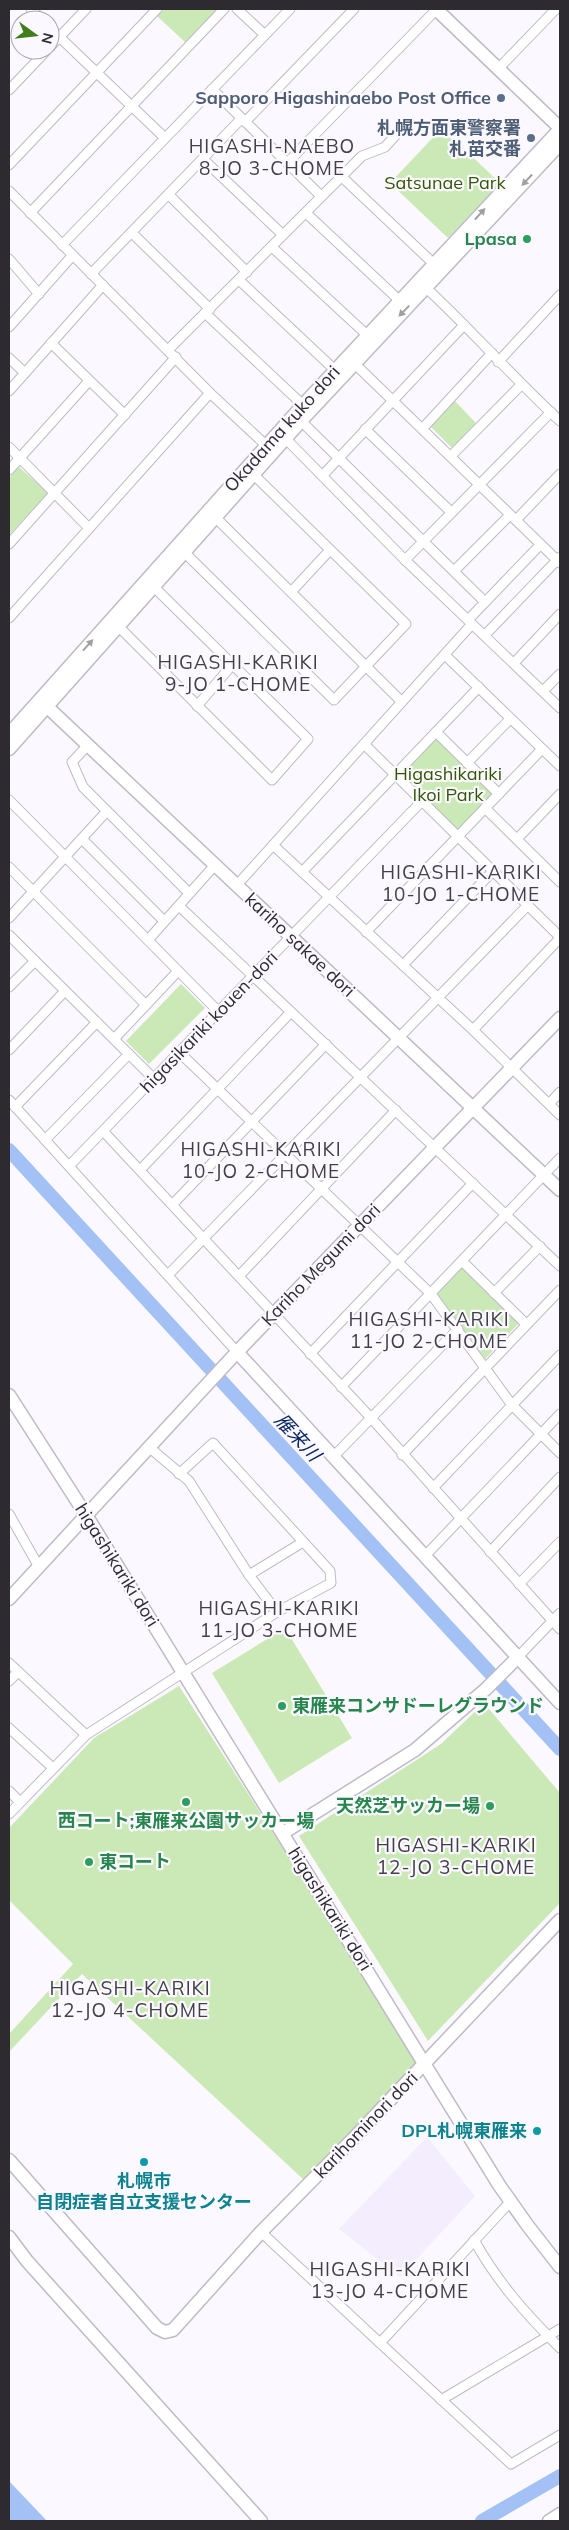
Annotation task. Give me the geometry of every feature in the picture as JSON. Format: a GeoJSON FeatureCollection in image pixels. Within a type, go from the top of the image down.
{"type":"FeatureCollection","features":[{"type":"Feature","properties":{"kind":"street"},"geometry":{"type":"LineString","coordinates":[[60,36],[86,9]]}},
{"type":"Feature","properties":{"kind":"street"},"geometry":{"type":"LineString","coordinates":[[9,165],[157,9]]}},
{"type":"Feature","properties":{"kind":"street"},"geometry":{"type":"LineString","coordinates":[[30,213],[224,9]]}},
{"type":"Feature","properties":{"kind":"street"},"geometry":{"type":"LineString","coordinates":[[237,9],[265,35]]}},
{"type":"Feature","properties":{"kind":"street"},"geometry":{"type":"LineString","coordinates":[[62,245],[290,9]]}},
{"type":"Feature","properties":{"kind":"street"},"geometry":{"type":"LineString","coordinates":[[91,274],[203,159],[354,9]]}},
{"type":"Feature","properties":{"kind":"street"},"geometry":{"type":"LineString","coordinates":[[288,162],[436,9],[560,128]]}},
{"type":"Feature","properties":{"kind":"street"},"geometry":{"type":"LineString","coordinates":[[498,69],[556,9]]}},
{"type":"Feature","properties":{"kind":"street"},"geometry":{"type":"LineString","coordinates":[[60,38],[165,138]]}},
{"type":"Feature","properties":{"kind":"street"},"geometry":{"type":"LineString","coordinates":[[9,90],[38,60]]}},
{"type":"Feature","properties":{"kind":"street"},"geometry":{"type":"LineString","coordinates":[[212,89],[322,196]]}},
{"type":"Feature","properties":{"kind":"street"},"geometry":{"type":"LineString","coordinates":[[168,350],[362,156],[386,146],[404,126]]}},
{"type":"Feature","properties":{"kind":"street","name":"Okadama kuko dori"},"geometry":{"type":"LineString","coordinates":[[9,749],[43,703],[270,449],[303,405],[400,301],[422,284],[434,264],[560,128]]}},
{"type":"Feature","properties":{"kind":"street","name":"Okadama kuko dori"},"geometry":{"type":"LineString","coordinates":[[115,623],[153,586],[254,475],[270,449],[285,438],[301,421],[422,284],[560,144]]}},
{"type":"Feature","properties":{"kind":"street"},"geometry":{"type":"LineString","coordinates":[[203,159],[283,234]]}},
{"type":"Feature","properties":{"kind":"street"},"geometry":{"type":"LineString","coordinates":[[342,177],[434,264]]}},
{"type":"Feature","properties":{"kind":"street"},"geometry":{"type":"LineString","coordinates":[[9,190],[72,256],[176,357],[210,393],[270,449]]}},
{"type":"Feature","properties":{"kind":"street"},"geometry":{"type":"LineString","coordinates":[[169,194],[247,272]]}},
{"type":"Feature","properties":{"kind":"street"},"geometry":{"type":"LineString","coordinates":[[306,213],[400,301]]}},
{"type":"Feature","properties":{"kind":"street"},"geometry":{"type":"LineString","coordinates":[[132,233],[207,311],[303,405]]}},
{"type":"Feature","properties":{"kind":"street"},"geometry":{"type":"LineString","coordinates":[[272,247],[367,336]]}},
{"type":"Feature","properties":{"kind":"street"},"geometry":{"type":"LineString","coordinates":[[9,327],[72,256]]}},
{"type":"Feature","properties":{"kind":"street"},"geometry":{"type":"LineString","coordinates":[[9,260],[38,294]]}},
{"type":"Feature","properties":{"kind":"street"},"geometry":{"type":"LineString","coordinates":[[239,280],[336,371]]}},
{"type":"Feature","properties":{"kind":"street"},"geometry":{"type":"LineString","coordinates":[[422,284],[464,324],[520,384],[560,421]]}},
{"type":"Feature","properties":{"kind":"street"},"geometry":{"type":"LineString","coordinates":[[9,391],[103,285]]}},
{"type":"Feature","properties":{"kind":"street"},"geometry":{"type":"LineString","coordinates":[[498,362],[560,295]]}},
{"type":"Feature","properties":{"kind":"street"},"geometry":{"type":"LineString","coordinates":[[322,475],[464,324]]}},
{"type":"Feature","properties":{"kind":"street"},"geometry":{"type":"LineString","coordinates":[[51,343],[125,415]]}},
{"type":"Feature","properties":{"kind":"street"},"geometry":{"type":"LineString","coordinates":[[423,428],[492,353]]}},
{"type":"Feature","properties":{"kind":"street"},"geometry":{"type":"LineString","coordinates":[[9,544],[176,357]]}},
{"type":"Feature","properties":{"kind":"street"},"geometry":{"type":"LineString","coordinates":[[9,358],[25,373]]}},
{"type":"Feature","properties":{"kind":"street"},"geometry":{"type":"LineString","coordinates":[[354,363],[423,428],[540,545],[559,560],[485,635]]}},
{"type":"Feature","properties":{"kind":"street"},"geometry":{"type":"LineString","coordinates":[[9,470],[89,381]]}},
{"type":"Feature","properties":{"kind":"street"},"geometry":{"type":"LineString","coordinates":[[451,456],[520,384]]}},
{"type":"Feature","properties":{"kind":"street"},"geometry":{"type":"LineString","coordinates":[[9,618],[210,393]]}},
{"type":"Feature","properties":{"kind":"street"},"geometry":{"type":"LineString","coordinates":[[406,560],[551,412]]}},
{"type":"Feature","properties":{"kind":"street"},"geometry":{"type":"LineString","coordinates":[[301,421],[337,458],[455,570],[485,602]]}},
{"type":"Feature","properties":{"kind":"street"},"geometry":{"type":"LineString","coordinates":[[365,429],[451,512]]}},
{"type":"Feature","properties":{"kind":"street"},"geometry":{"type":"LineString","coordinates":[[285,438],[406,560],[560,708]]}},
{"type":"Feature","properties":{"kind":"street"},"geometry":{"type":"LineString","coordinates":[[9,447],[89,528]]}},
{"type":"Feature","properties":{"kind":"street"},"geometry":{"type":"LineString","coordinates":[[455,570],[560,474]]}},
{"type":"Feature","properties":{"kind":"street"},"geometry":{"type":"LineString","coordinates":[[184,552],[334,700],[367,667],[406,624],[254,475]]}},
{"type":"Feature","properties":{"kind":"street"},"geometry":{"type":"LineString","coordinates":[[215,518],[402,702]]}},
{"type":"Feature","properties":{"kind":"street"},"geometry":{"type":"LineString","coordinates":[[237,885],[445,654],[485,602],[540,545]]}},
{"type":"Feature","properties":{"kind":"street"},"geometry":{"type":"LineString","coordinates":[[291,592],[330,550]]}},
{"type":"Feature","properties":{"kind":"street"},"geometry":{"type":"LineString","coordinates":[[115,623],[272,780],[308,739],[153,586]]}},
{"type":"Feature","properties":{"kind":"street"},"geometry":{"type":"LineString","coordinates":[[514,663],[560,614]]}},
{"type":"Feature","properties":{"kind":"street"},"geometry":{"type":"LineString","coordinates":[[445,654],[560,766]]}},
{"type":"Feature","properties":{"kind":"street"},"geometry":{"type":"LineString","coordinates":[[198,706],[232,665]]}},
{"type":"Feature","properties":{"kind":"street"},"geometry":{"type":"LineString","coordinates":[[543,691],[560,674]]}},
{"type":"Feature","properties":{"kind":"street"},"geometry":{"type":"LineString","coordinates":[[302,872],[479,687]]}},
{"type":"Feature","properties":{"kind":"street","name":"Okadama kuko dori"},"geometry":{"type":"LineString","coordinates":[[9,734],[43,703]]}},
{"type":"Feature","properties":{"kind":"street","name":"kariho sakae dori"},"geometry":{"type":"LineString","coordinates":[[43,703],[560,1190]]}},
{"type":"Feature","properties":{"kind":"street"},"geometry":{"type":"LineString","coordinates":[[467,763],[510,719]]}},
{"type":"Feature","properties":{"kind":"street"},"geometry":{"type":"LineString","coordinates":[[436,732],[499,794]]}},
{"type":"Feature","properties":{"kind":"street"},"geometry":{"type":"LineString","coordinates":[[364,744],[494,870],[560,938],[473,1030]]}},
{"type":"Feature","properties":{"kind":"street"},"geometry":{"type":"LineString","coordinates":[[88,745],[72,762],[83,787],[189,893]]}},
{"type":"Feature","properties":{"kind":"street"},"geometry":{"type":"LineString","coordinates":[[366,932],[542,749]]}},
{"type":"Feature","properties":{"kind":"street"},"geometry":{"type":"LineString","coordinates":[[517,839],[560,794]]}},
{"type":"Feature","properties":{"kind":"street"},"geometry":{"type":"LineString","coordinates":[[9,800],[219,1012]]}},
{"type":"Feature","properties":{"kind":"street","name":"higasikariki kouen-dori"},"geometry":{"type":"LineString","coordinates":[[69,1166],[104,1132],[422,801]]}},
{"type":"Feature","properties":{"kind":"street"},"geometry":{"type":"LineString","coordinates":[[486,808],[558,876]]}},
{"type":"Feature","properties":{"kind":"street"},"geometry":{"type":"LineString","coordinates":[[9,918],[107,811]]}},
{"type":"Feature","properties":{"kind":"street"},"geometry":{"type":"LineString","coordinates":[[82,839],[164,921]]}},
{"type":"Feature","properties":{"kind":"street"},"geometry":{"type":"LineString","coordinates":[[273,845],[473,1030],[560,1116]]}},
{"type":"Feature","properties":{"kind":"street"},"geometry":{"type":"LineString","coordinates":[[148,940],[215,865]]}},
{"type":"Feature","properties":{"kind":"street"},"geometry":{"type":"LineString","coordinates":[[9,867],[146,1005]]}},
{"type":"Feature","properties":{"kind":"street"},"geometry":{"type":"LineString","coordinates":[[403,964],[494,870]]}},
{"type":"Feature","properties":{"kind":"street"},"geometry":{"type":"LineString","coordinates":[[168,1274],[205,1239],[528,905]]}},
{"type":"Feature","properties":{"kind":"street"},"geometry":{"type":"LineString","coordinates":[[178,906],[436,1147],[560,1266]]}},
{"type":"Feature","properties":{"kind":"street"},"geometry":{"type":"LineString","coordinates":[[9,935],[154,1079]]}},
{"type":"Feature","properties":{"kind":"street"},"geometry":{"type":"LineString","coordinates":[[9,987],[35,960]]}},
{"type":"Feature","properties":{"kind":"street"},"geometry":{"type":"LineString","coordinates":[[114,1039],[178,971]]}},
{"type":"Feature","properties":{"kind":"street"},"geometry":{"type":"LineString","coordinates":[[9,1050],[66,991]]}},
{"type":"Feature","properties":{"kind":"street"},"geometry":{"type":"LineString","coordinates":[[141,1169],[291,1012]]}},
{"type":"Feature","properties":{"kind":"street","name":"Kariho Megumi dori"},"geometry":{"type":"LineString","coordinates":[[9,1599],[204,1390],[237,1352],[560,1018]]}},
{"type":"Feature","properties":{"kind":"street"},"geometry":{"type":"LineString","coordinates":[[97,1022],[12,1103],[237,1352],[426,1555],[560,1703]]}},
{"type":"Feature","properties":{"kind":"street"},"geometry":{"type":"LineString","coordinates":[[173,1204],[326,1044]]}},
{"type":"Feature","properties":{"kind":"street"},"geometry":{"type":"LineString","coordinates":[[179,1052],[285,1156],[431,1294],[486,1366],[512,1405],[560,1453]]}},
{"type":"Feature","properties":{"kind":"street"},"geometry":{"type":"LineString","coordinates":[[45,1140],[129,1054]]}},
{"type":"Feature","properties":{"kind":"street"},"geometry":{"type":"LineString","coordinates":[[548,1104],[560,1092]]}},
{"type":"Feature","properties":{"kind":"street"},"geometry":{"type":"LineString","coordinates":[[239,1276],[396,1110]]}},
{"type":"Feature","properties":{"kind":"street"},"geometry":{"type":"LineString","coordinates":[[104,1132],[141,1169],[372,1419],[402,1455],[560,1629]]}},
{"type":"Feature","properties":{"kind":"street"},"geometry":{"type":"LineString","coordinates":[[341,1387],[560,1158]]}},
{"type":"Feature","properties":{"kind":"street"},"geometry":{"type":"LineString","coordinates":[[310,1354],[473,1183]]}},
{"type":"Feature","properties":{"kind":"street"},"geometry":{"type":"LineString","coordinates":[[494,1293],[540,1246]]}},
{"type":"Feature","properties":{"kind":"street"},"geometry":{"type":"LineString","coordinates":[[462,1261],[526,1324]]}},
{"type":"Feature","properties":{"kind":"street"},"geometry":{"type":"LineString","coordinates":[[402,1455],[560,1290]]}},
{"type":"Feature","properties":{"kind":"street"},"geometry":{"type":"LineString","coordinates":[[334,1456],[458,1330]]}},
{"type":"Feature","properties":{"kind":"street"},"geometry":{"type":"LineString","coordinates":[[433,1488],[560,1355]]}},
{"type":"Feature","properties":{"kind":"street","name":"higashikariki dori"},"geometry":{"type":"LineString","coordinates":[[9,1395],[283,1833],[510,2202],[560,2267]]}},
{"type":"Feature","properties":{"kind":"street"},"geometry":{"type":"LineString","coordinates":[[426,1555],[560,1414]]}},
{"type":"Feature","properties":{"kind":"street"},"geometry":{"type":"LineString","coordinates":[[9,1814],[86,1735],[184,1674],[277,1612],[331,1583],[330,1571],[213,1443],[178,1474]]}},
{"type":"Feature","properties":{"kind":"street"},"geometry":{"type":"LineString","coordinates":[[150,1448],[178,1474],[189,1481],[250,1575],[277,1612]]}},
{"type":"Feature","properties":{"kind":"street"},"geometry":{"type":"LineString","coordinates":[[490,1552],[560,1477]]}},
{"type":"Feature","properties":{"kind":"street"},"geometry":{"type":"LineString","coordinates":[[10,1517],[39,1567]]}},
{"type":"Feature","properties":{"kind":"street"},"geometry":{"type":"LineString","coordinates":[[250,1575],[303,1542]]}},
{"type":"Feature","properties":{"kind":"street"},"geometry":{"type":"LineString","coordinates":[[519,1584],[560,1542]]}},
{"type":"Feature","properties":{"kind":"street"},"geometry":{"type":"LineString","coordinates":[[283,1833],[414,1750],[486,1689],[560,1613]]}},
{"type":"Feature","properties":{"kind":"street"},"geometry":{"type":"LineString","coordinates":[[9,1663],[86,1735]]}},
{"type":"Feature","properties":{"kind":"street"},"geometry":{"type":"LineString","coordinates":[[9,1681],[18,1672]]}},
{"type":"Feature","properties":{"kind":"street"},"geometry":{"type":"LineString","coordinates":[[9,1728],[53,1768]]}},
{"type":"Feature","properties":{"kind":"street"},"geometry":{"type":"LineString","coordinates":[[9,1791],[20,1802]]}},
{"type":"Feature","properties":{"kind":"street","name":"karihominori dori"},"geometry":{"type":"LineString","coordinates":[[9,2160],[156,2328],[164,2332],[173,2330],[262,2232],[425,2064],[560,1920]]}},
{"type":"Feature","properties":{"kind":"street"},"geometry":{"type":"LineString","coordinates":[[380,2344],[510,2202]]}},
{"type":"Feature","properties":{"kind":"street"},"geometry":{"type":"LineString","coordinates":[[262,2232],[380,2344],[511,2464],[560,2435]]}},
{"type":"Feature","properties":{"kind":"street"},"geometry":{"type":"LineString","coordinates":[[9,2236],[27,2261],[261,2521]]}},
{"type":"Feature","properties":{"kind":"street"},"geometry":{"type":"LineString","coordinates":[[474,2240],[494,2274],[520,2307],[560,2348]]}},
{"type":"Feature","properties":{"kind":"street"},"geometry":{"type":"LineString","coordinates":[[441,2400],[560,2330]]}},
{"type":"Feature","properties":{"kind":"street"},"geometry":{"type":"LineString","coordinates":[[549,2521],[560,2514]]}},
{"type":"Feature","properties":{"kind":"shaded area"},"geometry":{"type":"Polygon","coordinates":[[[427,2137],[475,2196],[400,2277],[339,2229],[427,2137]]]}},
{"type":"Feature","properties":{"kind":"green space"},"geometry":{"type":"Polygon","coordinates":[[[164,9],[218,9],[186,43],[157,16],[164,9]]]}},
{"type":"Feature","properties":{"kind":"green space","name":"Satsunae Park"},"geometry":{"type":"Polygon","coordinates":[[[442,128],[500,183],[448,238],[390,183],[442,128]]]}},
{"type":"Feature","properties":{"kind":"green space"},"geometry":{"type":"Polygon","coordinates":[[[455,401],[476,423],[452,448],[430,426],[455,401]]]}},
{"type":"Feature","properties":{"kind":"green space"},"geometry":{"type":"Polygon","coordinates":[[[19,467],[48,493],[9,535],[9,478],[19,467]]]}},
{"type":"Feature","properties":{"kind":"green space","name":"Higashikariki Ikoi Park"},"geometry":{"type":"Polygon","coordinates":[[[437,737],[494,793],[458,830],[401,774],[437,737]]]}},
{"type":"Feature","properties":{"kind":"green space"},"geometry":{"type":"Polygon","coordinates":[[[181,984],[205,1008],[149,1064],[126,1041],[181,984]]]}},
{"type":"Feature","properties":{"kind":"green space"},"geometry":{"type":"Polygon","coordinates":[[[462,1266],[519,1323],[485,1359],[436,1294],[462,1266]]]}},
{"type":"Feature","properties":{"kind":"green space","name":"東雁来コンサドーレグラウンド"},"geometry":{"type":"Polygon","coordinates":[[[285,1628],[352,1738],[279,1783],[212,1673],[285,1628]]]}},
{"type":"Feature","properties":{"kind":"green space"},"geometry":{"type":"Polygon","coordinates":[[[179,1686],[419,2060],[304,2180],[82,1974],[9,2052],[9,2034],[73,1964],[9,1900],[9,1828],[94,1738],[179,1686]]]}},
{"type":"Feature","properties":{"kind":"green space"},"geometry":{"type":"Polygon","coordinates":[[[484,1703],[560,1793],[560,1903],[428,2041],[299,1836],[441,1744],[484,1703]]]}},
{"type":"Feature","properties":{"kind":"water"},"geometry":{"type":"Polygon","coordinates":[[[9,2481],[47,2521],[9,2521],[9,2481]]]}},
{"type":"Feature","properties":{"kind":"waterway","name":"雁来川"},"geometry":{"type":"LineString","coordinates":[[9,1150],[560,1749]]}},
{"type":"Feature","properties":{"kind":"waterway"},"geometry":{"type":"LineString","coordinates":[[482,2521],[560,2476]]}},
{"type":"Feature","properties":{"kind":"place","name":"Sapporo Higashinaebo Post Office"},"geometry":{"type":"Point","coordinates":[501,98]}},
{"type":"Feature","properties":{"kind":"place","name":"札幌方面東警察署 札苗交番"},"geometry":{"type":"Point","coordinates":[531,138]}},
{"type":"Feature","properties":{"kind":"place","name":"Lpasa"},"geometry":{"type":"Point","coordinates":[527,239]}},
{"type":"Feature","properties":{"kind":"place","name":"東雁来コンサドーレグラウンド"},"geometry":{"type":"Point","coordinates":[282,1706]}},
{"type":"Feature","properties":{"kind":"place","name":"西コート;東雁来公園サッカー場"},"geometry":{"type":"Point","coordinates":[186,1802]}},
{"type":"Feature","properties":{"kind":"place","name":"天然芝サッカー場"},"geometry":{"type":"Point","coordinates":[490,1806]}},
{"type":"Feature","properties":{"kind":"place","name":"東コート"},"geometry":{"type":"Point","coordinates":[89,1862]}},
{"type":"Feature","properties":{"kind":"place","name":"DPL札幌東雁来"},"geometry":{"type":"Point","coordinates":[537,2131]}},
{"type":"Feature","properties":{"kind":"place","name":"札幌市 自閉症者自立支援センター"},"geometry":{"type":"Point","coordinates":[144,2162]}},
{"type":"Feature","properties":{"kind":"district","name":"HIGASHI-NAEBO 8-JO 3-CHOME"},"geometry":{"type":"Point","coordinates":[272,157]}},
{"type":"Feature","properties":{"kind":"district","name":"HIGASHI-KARIKI 9-JO 1-CHOME"},"geometry":{"type":"Point","coordinates":[238,673]}},
{"type":"Feature","properties":{"kind":"district","name":"HIGASHI-KARIKI 10-JO 1-CHOME"},"geometry":{"type":"Point","coordinates":[461,883]}},
{"type":"Feature","properties":{"kind":"district","name":"HIGASHI-KARIKI 10-JO 2-CHOME"},"geometry":{"type":"Point","coordinates":[261,1160]}},
{"type":"Feature","properties":{"kind":"district","name":"HIGASHI-KARIKI 11-JO 2-CHOME"},"geometry":{"type":"Point","coordinates":[429,1330]}},
{"type":"Feature","properties":{"kind":"district","name":"HIGASHI-KARIKI 11-JO 3-CHOME"},"geometry":{"type":"Point","coordinates":[279,1619]}},
{"type":"Feature","properties":{"kind":"district","name":"HIGASHI-KARIKI 12-JO 3-CHOME"},"geometry":{"type":"Point","coordinates":[456,1856]}},
{"type":"Feature","properties":{"kind":"district","name":"HIGASHI-KARIKI 12-JO 4-CHOME"},"geometry":{"type":"Point","coordinates":[130,1999]}},
{"type":"Feature","properties":{"kind":"district","name":"HIGASHI-KARIKI 13-JO 4-CHOME"},"geometry":{"type":"Point","coordinates":[390,2280]}}]}
